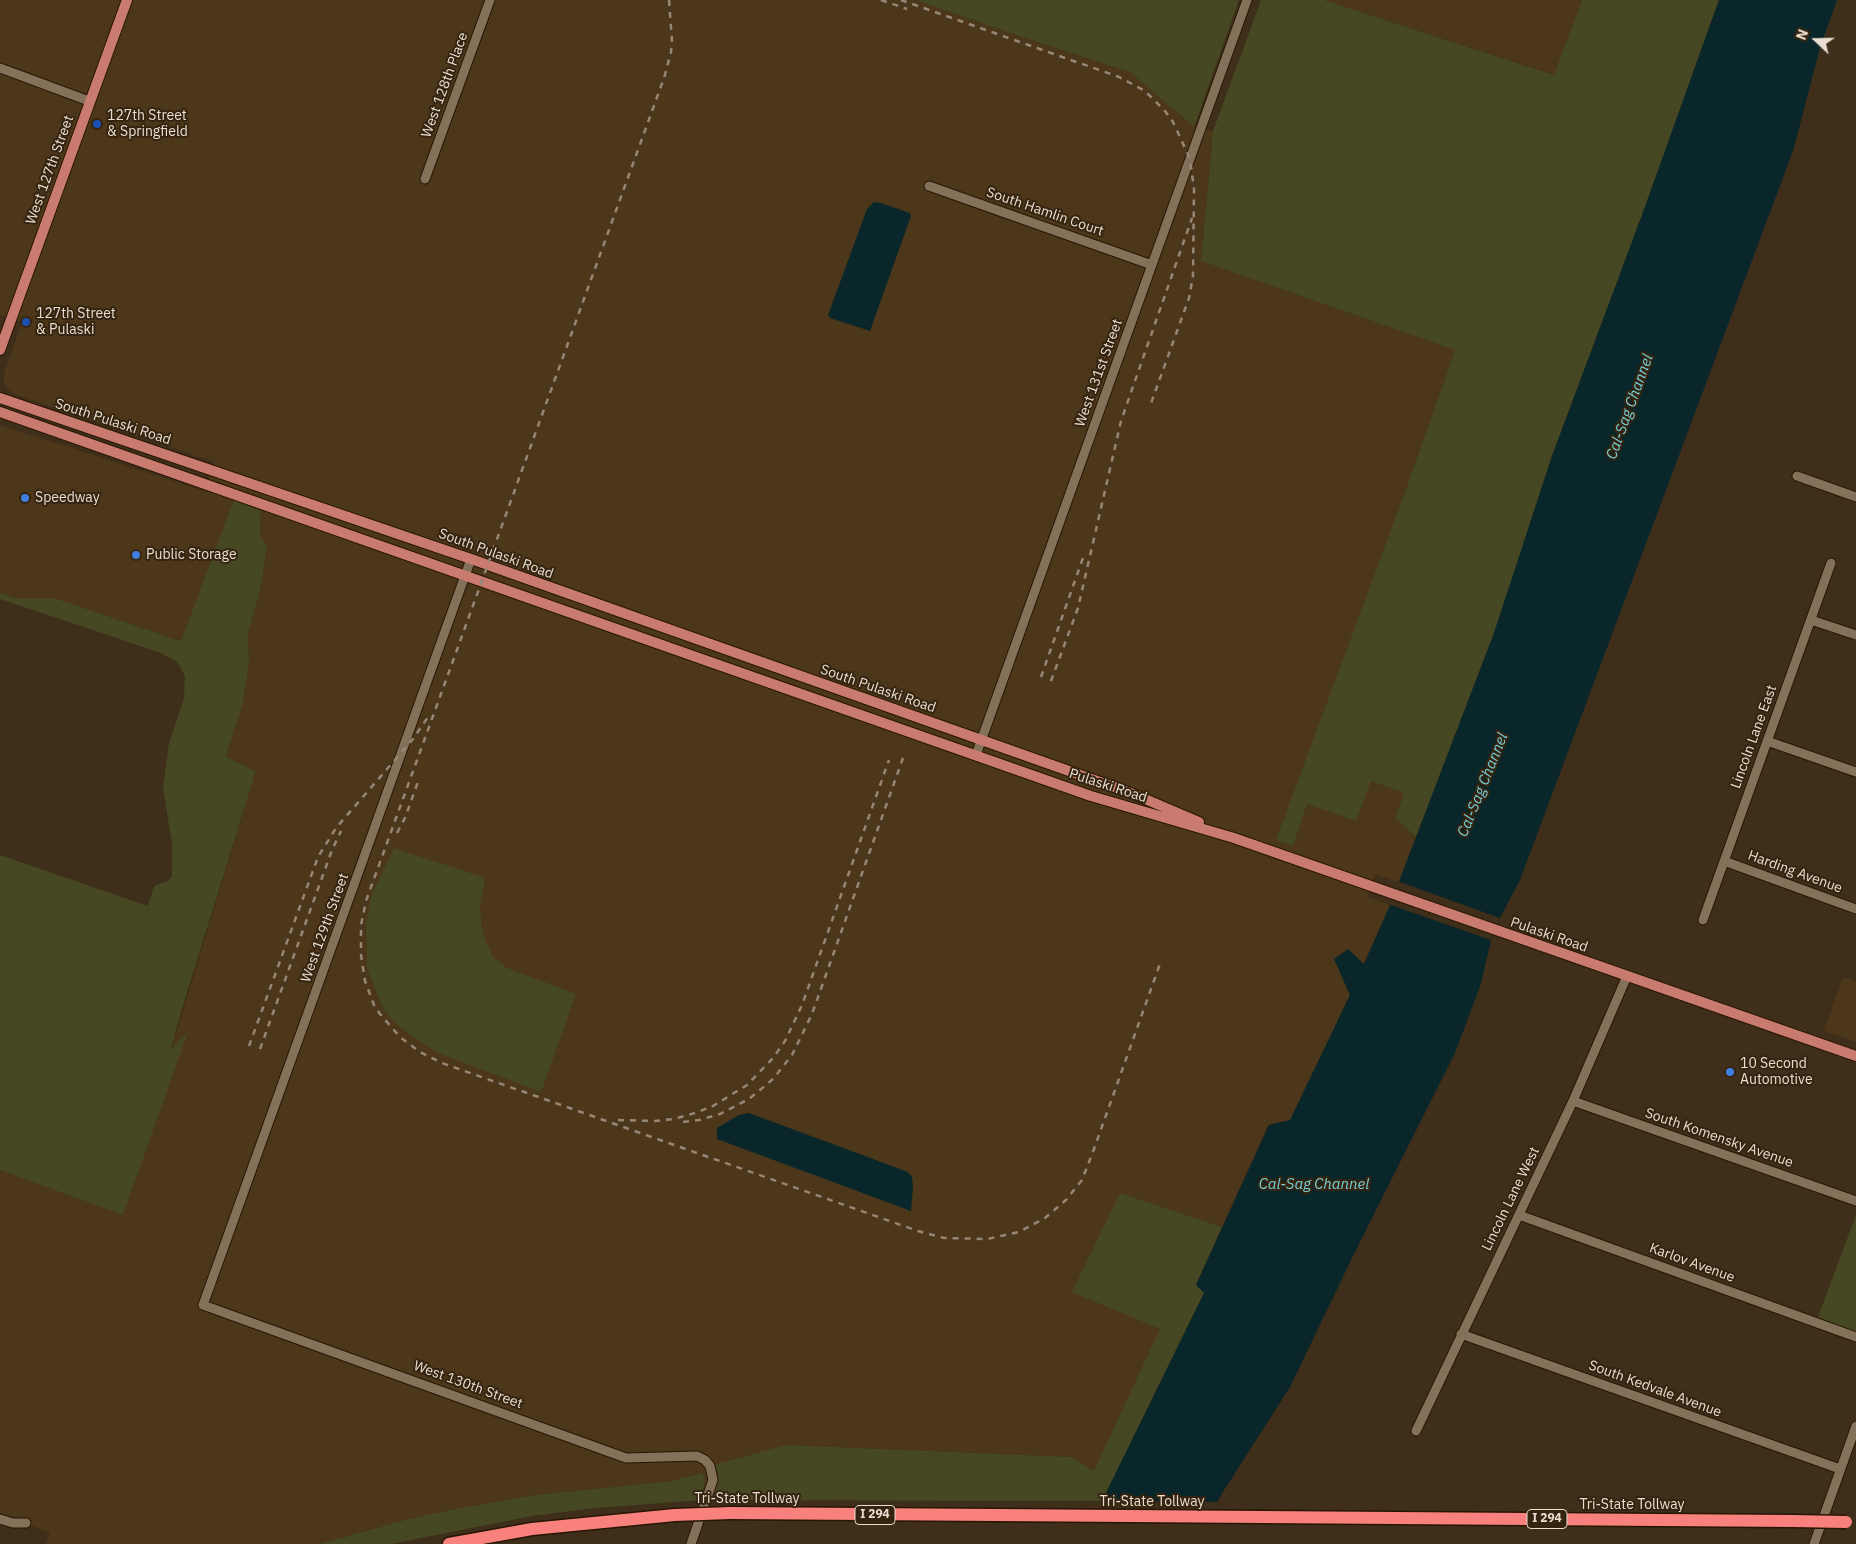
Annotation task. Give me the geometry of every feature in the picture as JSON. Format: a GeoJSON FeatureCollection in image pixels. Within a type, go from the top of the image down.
{"type":"FeatureCollection","features":[{"type":"Feature","properties":{"kind":"highway","name":"Tri-State Tollway"},"geometry":{"type":"LineString","coordinates":[[449,1544],[532,1529],[675,1515],[730,1513],[1851,1522]]}},
{"type":"Feature","properties":{"kind":"main road","name":"West 127th Street"},"geometry":{"type":"LineString","coordinates":[[0,350],[127,0]]}},
{"type":"Feature","properties":{"kind":"main road","name":"South Pulaski Road"},"geometry":{"type":"LineString","coordinates":[[0,398],[471,559],[981,740]]}},
{"type":"Feature","properties":{"kind":"main road","name":"South Pulaski Road"},"geometry":{"type":"LineString","coordinates":[[0,412],[976,755]]}},
{"type":"Feature","properties":{"kind":"main road","name":"Pulaski Road"},"geometry":{"type":"LineString","coordinates":[[981,740],[1131,793],[1234,838]]}},
{"type":"Feature","properties":{"kind":"main road","name":"Pulaski Road"},"geometry":{"type":"LineString","coordinates":[[976,755],[1116,804],[1234,838],[1856,1056]]}},
{"type":"Feature","properties":{"kind":"street","name":"West 128th Place"},"geometry":{"type":"LineString","coordinates":[[425,179],[490,0]]}},
{"type":"Feature","properties":{"kind":"street","name":"West 131st Street"},"geometry":{"type":"LineString","coordinates":[[976,755],[1247,0]]}},
{"type":"Feature","properties":{"kind":"street"},"geometry":{"type":"LineString","coordinates":[[0,68],[89,101]]}},
{"type":"Feature","properties":{"kind":"street","name":"South Hamlin Court"},"geometry":{"type":"LineString","coordinates":[[929,186],[1152,265]]}},
{"type":"Feature","properties":{"kind":"street"},"geometry":{"type":"LineString","coordinates":[[1797,476],[1856,497]]}},
{"type":"Feature","properties":{"kind":"street","name":"West 129th Street"},"geometry":{"type":"LineString","coordinates":[[203,1305],[471,559]]}},
{"type":"Feature","properties":{"kind":"street","name":"Lincoln Lane East"},"geometry":{"type":"LineString","coordinates":[[1703,920],[1831,563]]}},
{"type":"Feature","properties":{"kind":"street"},"geometry":{"type":"LineString","coordinates":[[1811,620],[1856,635]]}},
{"type":"Feature","properties":{"kind":"street"},"geometry":{"type":"LineString","coordinates":[[1767,741],[1856,772]]}},
{"type":"Feature","properties":{"kind":"street","name":"Harding Avenue"},"geometry":{"type":"LineString","coordinates":[[1724,861],[1856,909]]}},
{"type":"Feature","properties":{"kind":"street","name":"Lincoln Lane West"},"geometry":{"type":"LineString","coordinates":[[1416,1431],[1573,1101],[1627,976]]}},
{"type":"Feature","properties":{"kind":"street","name":"South Komensky Avenue"},"geometry":{"type":"LineString","coordinates":[[1573,1101],[1856,1201]]}},
{"type":"Feature","properties":{"kind":"street","name":"Karlov Avenue"},"geometry":{"type":"LineString","coordinates":[[1519,1215],[1856,1337]]}},
{"type":"Feature","properties":{"kind":"street","name":"West 130th Street"},"geometry":{"type":"LineString","coordinates":[[203,1305],[626,1458],[697,1456],[705,1460],[710,1466],[713,1480],[691,1544]]}},
{"type":"Feature","properties":{"kind":"street","name":"South Kedvale Avenue"},"geometry":{"type":"LineString","coordinates":[[1461,1334],[1840,1470]]}},
{"type":"Feature","properties":{"kind":"street"},"geometry":{"type":"LineString","coordinates":[[1814,1544],[1856,1426]]}},
{"type":"Feature","properties":{"kind":"street"},"geometry":{"type":"LineString","coordinates":[[0,1519],[13,1523],[26,1523]]}},
{"type":"Feature","properties":{"kind":"shaded area"},"geometry":{"type":"Polygon","coordinates":[[[0,0],[916,0],[1130,72],[1194,127],[1213,131],[1201,261],[1455,350],[1404,495],[1293,846],[1307,804],[1371,781],[1404,793],[1395,818],[1416,837],[1399,882],[1375,874],[1367,897],[1390,905],[1363,965],[1334,959],[1350,995],[1290,1120],[1268,1125],[1196,1284],[1204,1293],[1112,1482],[1072,1457],[786,1445],[713,1480],[702,1500],[701,1473],[672,1481],[535,1495],[456,1509],[412,1518],[320,1544],[46,1544],[50,1533],[0,1513],[0,1170],[123,1215],[187,1033],[171,1050],[256,771],[226,757],[243,703],[249,663],[248,633],[260,592],[267,548],[260,534],[261,511],[234,501],[181,641],[54,598],[15,598],[0,593],[0,425],[214,494],[204,490],[214,462],[14,394],[7,388],[4,381],[4,373],[22,322],[0,315],[0,0]]]}},
{"type":"Feature","properties":{"kind":"shaded area"},"geometry":{"type":"Polygon","coordinates":[[[1324,0],[1582,0],[1555,75],[1324,0]]]}},
{"type":"Feature","properties":{"kind":"shaded area"},"geometry":{"type":"Polygon","coordinates":[[[1843,977],[1856,981],[1856,1042],[1824,1031],[1843,977]]]}},
{"type":"Feature","properties":{"kind":"green space"},"geometry":{"type":"Polygon","coordinates":[[[916,0],[1239,0],[1194,127],[1130,72],[916,0]]]}},
{"type":"Feature","properties":{"kind":"green space"},"geometry":{"type":"Polygon","coordinates":[[[1261,0],[1324,0],[1554,75],[1582,0],[1719,0],[1642,215],[1552,456],[1494,633],[1416,837],[1395,818],[1404,793],[1371,781],[1356,821],[1307,804],[1293,846],[1276,840],[1404,495],[1455,350],[1201,261],[1213,131],[1261,0]]]}},
{"type":"Feature","properties":{"kind":"green space"},"geometry":{"type":"Polygon","coordinates":[[[234,500],[261,511],[260,534],[267,548],[260,592],[248,633],[249,663],[243,703],[226,757],[256,771],[171,1049],[188,1032],[123,1215],[0,1170],[0,855],[148,906],[154,886],[168,881],[172,876],[172,845],[163,787],[169,743],[184,698],[185,676],[177,662],[161,653],[0,599],[0,593],[15,598],[54,598],[181,641],[234,500]]]}},
{"type":"Feature","properties":{"kind":"green space"},"geometry":{"type":"Polygon","coordinates":[[[394,848],[485,878],[480,905],[481,923],[485,940],[493,957],[507,968],[576,994],[541,1092],[441,1054],[417,1040],[392,1020],[381,1004],[367,968],[366,922],[372,894],[394,848]]]}},
{"type":"Feature","properties":{"kind":"green space"},"geometry":{"type":"Polygon","coordinates":[[[1120,1193],[1222,1227],[1196,1284],[1204,1293],[1102,1501],[706,1500],[710,1466],[786,1445],[1072,1457],[1094,1471],[1160,1329],[1072,1292],[1120,1193]]]}},
{"type":"Feature","properties":{"kind":"green space"},"geometry":{"type":"Polygon","coordinates":[[[1856,1215],[1856,1332],[1818,1317],[1856,1215]]]}},
{"type":"Feature","properties":{"kind":"green space"},"geometry":{"type":"Polygon","coordinates":[[[701,1473],[705,1478],[702,1500],[596,1508],[532,1516],[391,1544],[320,1544],[412,1518],[456,1509],[535,1495],[672,1481],[701,1473]]]}},
{"type":"Feature","properties":{"kind":"water","name":"Cal-Sag Channel"},"geometry":{"type":"Polygon","coordinates":[[[1719,0],[1837,0],[1820,48],[1793,151],[1520,880],[1491,940],[1481,984],[1455,1053],[1354,1254],[1290,1387],[1221,1495],[1194,1544],[1075,1544],[1102,1501],[1204,1293],[1196,1285],[1269,1125],[1290,1120],[1350,995],[1334,959],[1348,949],[1364,964],[1390,905],[1494,633],[1552,456],[1642,215],[1719,0]]]}},
{"type":"Feature","properties":{"kind":"water"},"geometry":{"type":"Polygon","coordinates":[[[874,202],[910,213],[911,216],[870,331],[830,318],[828,315],[867,209],[874,202]]]}},
{"type":"Feature","properties":{"kind":"water"},"geometry":{"type":"Polygon","coordinates":[[[749,1113],[908,1172],[912,1177],[913,1187],[911,1211],[717,1139],[717,1128],[739,1115],[749,1113]]]}},
{"type":"Feature","properties":{"kind":"pier"},"geometry":{"type":"Polygon","coordinates":[[[1397,881],[1500,918],[1491,940],[1388,904],[1397,881]]]}},
{"type":"Feature","properties":{"kind":"pier"},"geometry":{"type":"Polygon","coordinates":[[[1099,1501],[1220,1502],[1196,1544],[1072,1544],[1099,1501]]]}},
{"type":"Feature","properties":{"kind":"railway"},"geometry":{"type":"LineString","coordinates":[[669,0],[672,41],[664,78],[366,901],[361,925],[361,955],[365,981],[374,1005],[400,1037],[420,1052],[442,1063],[918,1231],[944,1238],[987,1239],[1019,1232],[1045,1218],[1066,1200],[1082,1180],[1161,961]]}},
{"type":"Feature","properties":{"kind":"railway"},"geometry":{"type":"LineString","coordinates":[[881,0],[907,9]]}},
{"type":"Feature","properties":{"kind":"railway"},"geometry":{"type":"LineString","coordinates":[[901,0],[1119,77],[1145,91],[1173,122],[1190,159],[1194,189],[1193,276],[1189,298],[1150,406]]}},
{"type":"Feature","properties":{"kind":"railway"},"geometry":{"type":"LineString","coordinates":[[1051,681],[1078,608],[1121,421],[1192,218]]}},
{"type":"Feature","properties":{"kind":"railway"},"geometry":{"type":"LineString","coordinates":[[1041,677],[1084,555]]}},
{"type":"Feature","properties":{"kind":"railway"},"geometry":{"type":"LineString","coordinates":[[249,1046],[318,857],[336,828],[413,739],[428,717]]}},
{"type":"Feature","properties":{"kind":"railway"},"geometry":{"type":"LineString","coordinates":[[683,1122],[720,1114],[749,1099],[773,1079],[792,1055],[812,1014],[903,758]]}},
{"type":"Feature","properties":{"kind":"railway"},"geometry":{"type":"LineString","coordinates":[[618,1120],[655,1121],[674,1119],[713,1106],[747,1085],[773,1058],[785,1041],[802,1005],[889,760]]}},
{"type":"Feature","properties":{"kind":"railway"},"geometry":{"type":"LineString","coordinates":[[397,833],[405,818],[419,779]]}},
{"type":"Feature","properties":{"kind":"railway"},"geometry":{"type":"LineString","coordinates":[[260,1049],[332,850],[341,831]]}},
{"type":"Feature","properties":{"kind":"place","name":"127th Street & Springfield"},"geometry":{"type":"Point","coordinates":[97,124]}},
{"type":"Feature","properties":{"kind":"place","name":"127th Street & Pulaski"},"geometry":{"type":"Point","coordinates":[26,322]}},
{"type":"Feature","properties":{"kind":"place","name":"Speedway"},"geometry":{"type":"Point","coordinates":[25,498]}},
{"type":"Feature","properties":{"kind":"place","name":"Public Storage"},"geometry":{"type":"Point","coordinates":[136,555]}},
{"type":"Feature","properties":{"kind":"place","name":"10 Second Automotive"},"geometry":{"type":"Point","coordinates":[1730,1072]}}]}
